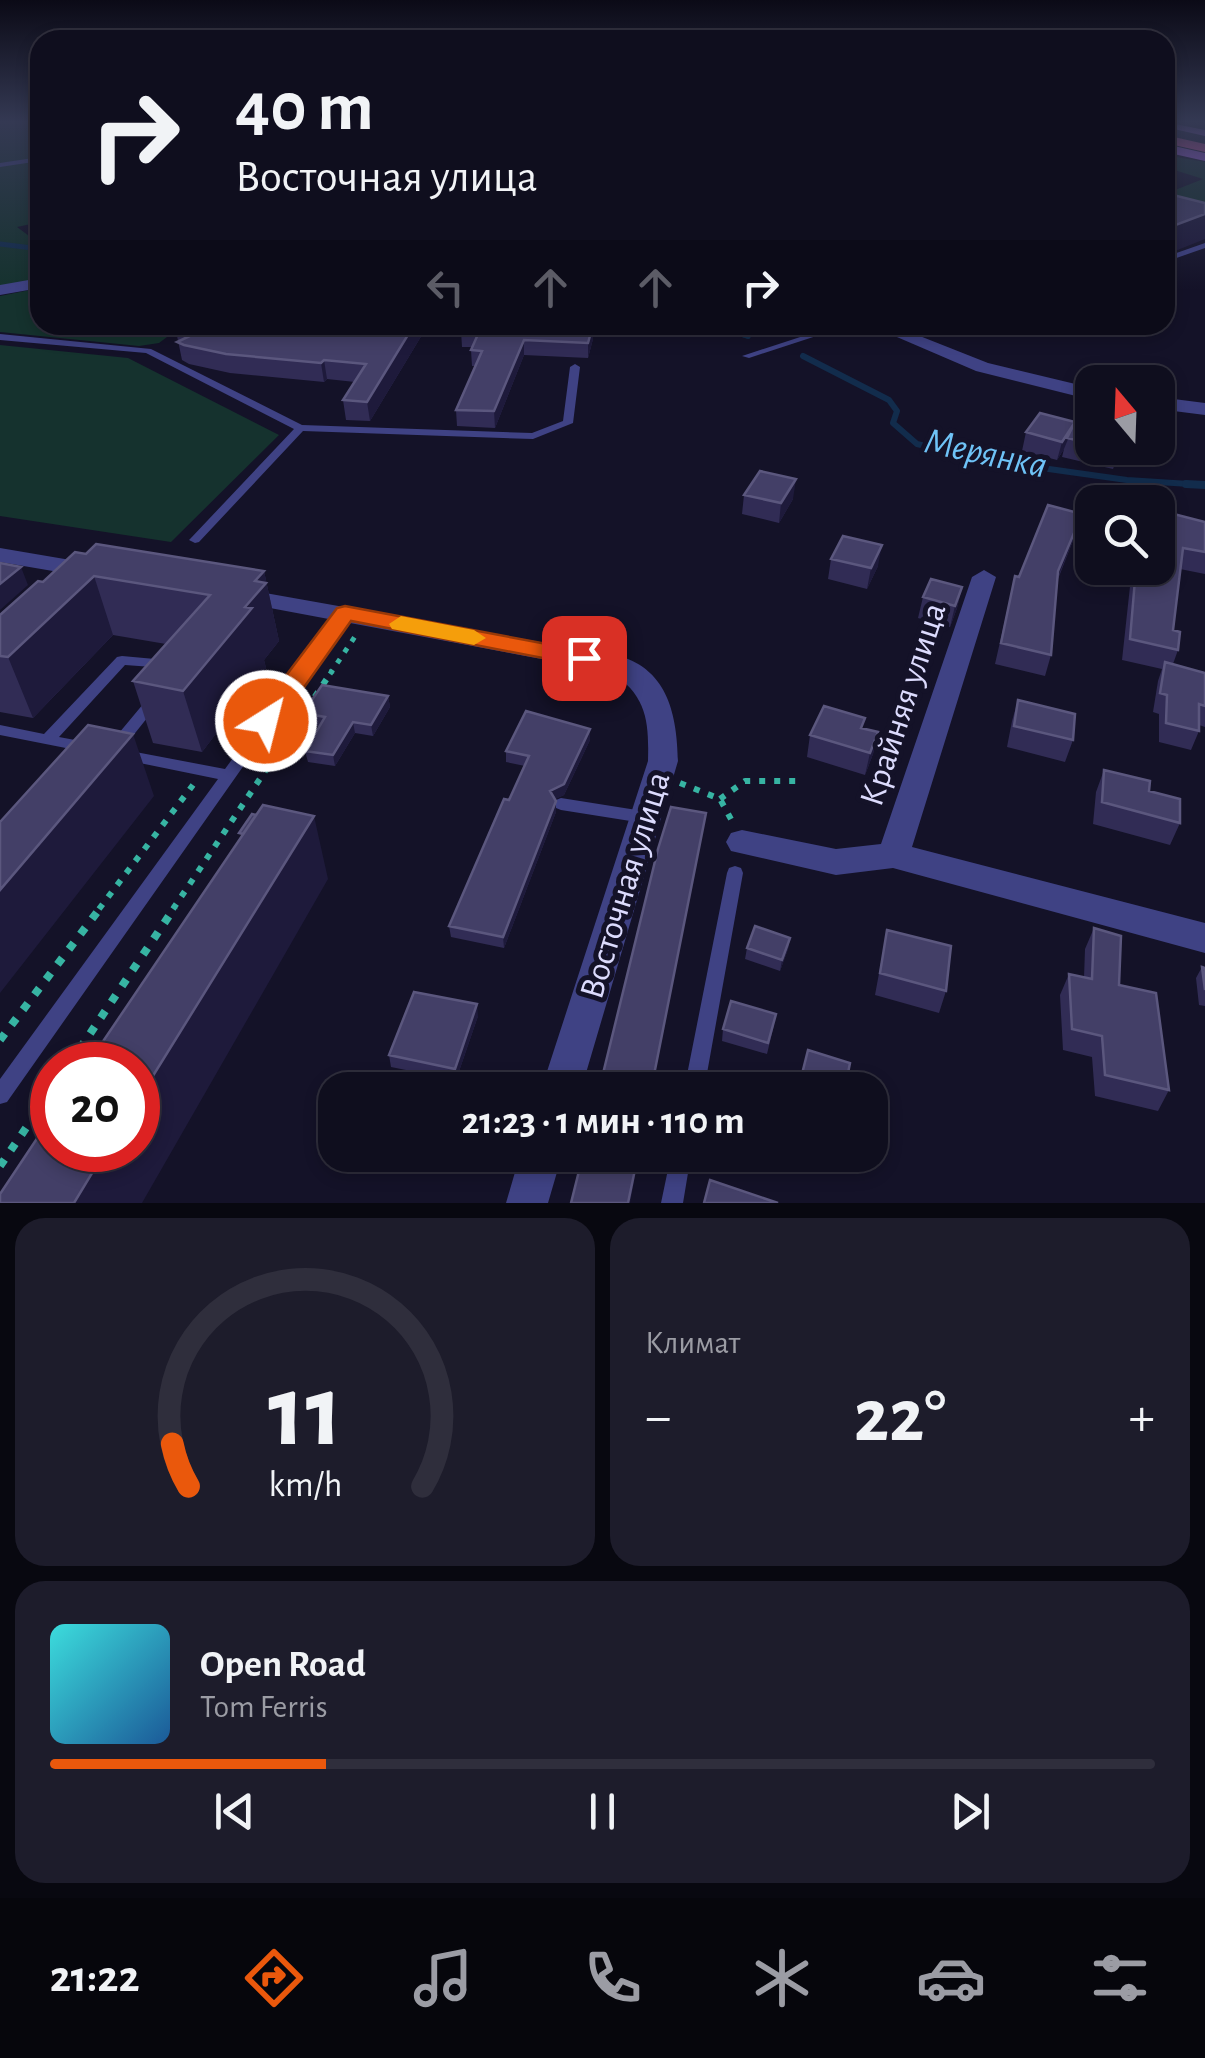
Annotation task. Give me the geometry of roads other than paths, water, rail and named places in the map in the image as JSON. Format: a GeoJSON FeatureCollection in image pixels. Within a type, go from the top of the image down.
{"type":"FeatureCollection","features":[{"type":"Feature","properties":{"kind":"street"},"geometry":{"type":"LineString","coordinates":[[0,290],[30,284]]}},
{"type":"Feature","properties":{"kind":"street"},"geometry":{"type":"LineString","coordinates":[[903,335],[982,367],[1075,390]]}},
{"type":"Feature","properties":{"kind":"street"},"geometry":{"type":"LineString","coordinates":[[1175,405],[1205,410]]}},
{"type":"Feature","properties":{"kind":"street"},"geometry":{"type":"LineString","coordinates":[[0,555],[78,576],[122,576]]}},
{"type":"Feature","properties":{"kind":"street","name":"Крайняя улица"},"geometry":{"type":"LineString","coordinates":[[893,855],[984,576]]}},
{"type":"Feature","properties":{"kind":"street","name":"Восточная улица"},"geometry":{"type":"LineString","coordinates":[[215,591],[620,666],[644,679],[663,711],[659,776],[567,1072]]}},
{"type":"Feature","properties":{"kind":"street"},"geometry":{"type":"LineString","coordinates":[[738,858],[836,862],[893,855],[1205,938]]}},
{"type":"Feature","properties":{"kind":"street"},"geometry":{"type":"LineString","coordinates":[[527,1203],[537,1172]]}},
{"type":"Feature","properties":{"kind":"lane"},"geometry":{"type":"LineString","coordinates":[[1175,256],[1205,244]]}},
{"type":"Feature","properties":{"kind":"lane"},"geometry":{"type":"LineString","coordinates":[[746,356],[814,335]]}},
{"type":"Feature","properties":{"kind":"lane"},"geometry":{"type":"LineString","coordinates":[[0,337],[148,352],[300,428],[533,436],[568,423],[576,367]]}},
{"type":"Feature","properties":{"kind":"lane"},"geometry":{"type":"LineString","coordinates":[[195,540],[300,428]]}},
{"type":"Feature","properties":{"kind":"lane"},"geometry":{"type":"LineString","coordinates":[[0,1095],[227,775],[357,615]]}},
{"type":"Feature","properties":{"kind":"lane"},"geometry":{"type":"LineString","coordinates":[[48,740],[122,660],[178,667],[178,672],[111,752]]}},
{"type":"Feature","properties":{"kind":"lane"},"geometry":{"type":"LineString","coordinates":[[0,730],[227,775]]}},
{"type":"Feature","properties":{"kind":"lane"},"geometry":{"type":"LineString","coordinates":[[561,804],[645,818]]}},
{"type":"Feature","properties":{"kind":"lane"},"geometry":{"type":"LineString","coordinates":[[697,1072],[738,858]]}},
{"type":"Feature","properties":{"kind":"lane"},"geometry":{"type":"LineString","coordinates":[[672,1203],[678,1172]]}},
{"type":"Feature","properties":{"kind":"waterway","name":"Мерянка"},"geometry":{"type":"LineString","coordinates":[[0,244],[30,248]]}},
{"type":"Feature","properties":{"kind":"waterway","name":"Мерянка"},"geometry":{"type":"LineString","coordinates":[[744,335],[748,336],[745,335]]}},
{"type":"Feature","properties":{"kind":"waterway","name":"Мерянка"},"geometry":{"type":"LineString","coordinates":[[803,356],[889,400],[897,411],[893,423],[917,444],[985,460],[1127,480],[1205,485],[1186,484]]}}]}
